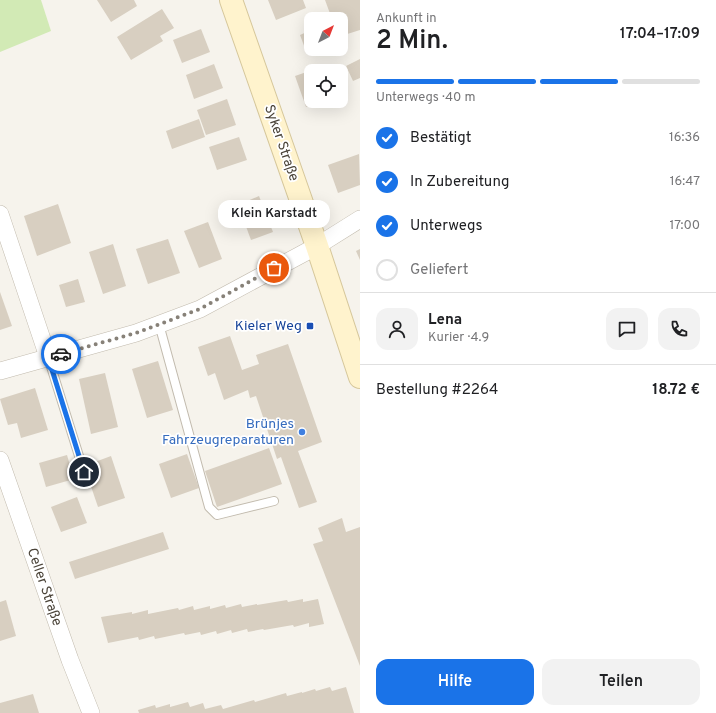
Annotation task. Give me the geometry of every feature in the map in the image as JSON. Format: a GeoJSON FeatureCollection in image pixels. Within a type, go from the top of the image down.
{"type":"FeatureCollection","features":[{"type":"Feature","properties":{"kind":"main road","name":"Syker Straße"},"geometry":{"type":"LineString","coordinates":[[231,0],[317,246],[360,377]]}},
{"type":"Feature","properties":{"kind":"street"},"geometry":{"type":"LineString","coordinates":[[0,214],[48,357]]}},
{"type":"Feature","properties":{"kind":"street"},"geometry":{"type":"LineString","coordinates":[[0,371],[136,333],[200,309],[317,246],[360,219]]}},
{"type":"Feature","properties":{"kind":"street","name":"Celler Straße"},"geometry":{"type":"LineString","coordinates":[[0,460],[70,660],[91,713]]}},
{"type":"Feature","properties":{"kind":"lane"},"geometry":{"type":"LineString","coordinates":[[159,324],[209,507],[217,515],[274,501]]}},
{"type":"Feature","properties":{"kind":"lane"},"geometry":{"type":"LineString","coordinates":[[48,357],[84,472]]}},
{"type":"Feature","properties":{"kind":"green space"},"geometry":{"type":"Polygon","coordinates":[[[0,0],[41,0],[51,31],[0,52],[0,0]]]}},
{"type":"Feature","properties":{"kind":"building"},"geometry":{"type":"Polygon","coordinates":[[[97,0],[134,0],[137,6],[111,22],[97,0]]]}},
{"type":"Feature","properties":{"kind":"building"},"geometry":{"type":"Polygon","coordinates":[[[268,0],[303,0],[306,8],[276,20],[268,0]]]}},
{"type":"Feature","properties":{"kind":"building"},"geometry":{"type":"Polygon","coordinates":[[[325,0],[360,0],[360,30],[348,34],[348,12],[329,12],[325,0]]]}},
{"type":"Feature","properties":{"kind":"building"},"geometry":{"type":"Polygon","coordinates":[[[162,9],[174,28],[160,36],[163,41],[131,60],[117,37],[162,9]]]}},
{"type":"Feature","properties":{"kind":"building"},"geometry":{"type":"Polygon","coordinates":[[[201,29],[210,52],[182,63],[173,40],[201,29]]]}},
{"type":"Feature","properties":{"kind":"building"},"geometry":{"type":"Polygon","coordinates":[[[304,33],[304,46],[300,35],[304,33]]]}},
{"type":"Feature","properties":{"kind":"building"},"geometry":{"type":"Polygon","coordinates":[[[360,59],[360,78],[353,81],[348,70],[348,65],[360,59]]]}},
{"type":"Feature","properties":{"kind":"building"},"geometry":{"type":"Polygon","coordinates":[[[214,64],[223,88],[194,99],[186,75],[214,64]]]}},
{"type":"Feature","properties":{"kind":"building"},"geometry":{"type":"Polygon","coordinates":[[[304,73],[304,101],[295,76],[304,73]]]}},
{"type":"Feature","properties":{"kind":"building"},"geometry":{"type":"Polygon","coordinates":[[[227,99],[236,125],[206,135],[197,110],[227,99]]]}},
{"type":"Feature","properties":{"kind":"building"},"geometry":{"type":"Polygon","coordinates":[[[199,119],[205,137],[172,149],[166,131],[199,119]]]}},
{"type":"Feature","properties":{"kind":"building"},"geometry":{"type":"Polygon","coordinates":[[[239,137],[247,160],[217,170],[209,147],[239,137]]]}},
{"type":"Feature","properties":{"kind":"building"},"geometry":{"type":"Polygon","coordinates":[[[359,154],[360,185],[338,193],[328,165],[359,154]]]}},
{"type":"Feature","properties":{"kind":"building"},"geometry":{"type":"Polygon","coordinates":[[[259,196],[273,232],[251,240],[238,205],[259,196]]]}},
{"type":"Feature","properties":{"kind":"building"},"geometry":{"type":"Polygon","coordinates":[[[58,204],[71,243],[37,256],[24,216],[58,204]]]}},
{"type":"Feature","properties":{"kind":"building"},"geometry":{"type":"Polygon","coordinates":[[[208,222],[222,259],[199,268],[184,231],[208,222]]]}},
{"type":"Feature","properties":{"kind":"building"},"geometry":{"type":"Polygon","coordinates":[[[168,239],[180,273],[148,284],[136,249],[168,239]]]}},
{"type":"Feature","properties":{"kind":"building"},"geometry":{"type":"Polygon","coordinates":[[[113,244],[126,286],[103,294],[89,252],[113,244]]]}},
{"type":"Feature","properties":{"kind":"building"},"geometry":{"type":"Polygon","coordinates":[[[360,249],[360,260],[356,251],[360,249]]]}},
{"type":"Feature","properties":{"kind":"building"},"geometry":{"type":"Polygon","coordinates":[[[78,279],[85,302],[66,307],[59,285],[78,279]]]}},
{"type":"Feature","properties":{"kind":"building"},"geometry":{"type":"Polygon","coordinates":[[[0,292],[12,326],[0,330],[0,292]]]}},
{"type":"Feature","properties":{"kind":"building"},"geometry":{"type":"Polygon","coordinates":[[[230,336],[242,370],[259,364],[256,355],[288,344],[322,442],[298,451],[317,502],[299,508],[281,457],[277,459],[256,396],[250,398],[248,390],[224,400],[215,373],[208,376],[198,347],[230,336]]]}},
{"type":"Feature","properties":{"kind":"building"},"geometry":{"type":"Polygon","coordinates":[[[158,361],[173,410],[147,418],[132,369],[158,361]]]}},
{"type":"Feature","properties":{"kind":"building"},"geometry":{"type":"Polygon","coordinates":[[[105,373],[118,427],[91,434],[79,379],[105,373]]]}},
{"type":"Feature","properties":{"kind":"building"},"geometry":{"type":"Polygon","coordinates":[[[35,388],[48,430],[21,438],[17,423],[8,425],[0,399],[35,388]]]}},
{"type":"Feature","properties":{"kind":"building"},"geometry":{"type":"Polygon","coordinates":[[[269,448],[282,484],[217,507],[205,471],[269,448]]]}},
{"type":"Feature","properties":{"kind":"building"},"geometry":{"type":"Polygon","coordinates":[[[187,454],[199,488],[171,498],[159,464],[187,454]]]}},
{"type":"Feature","properties":{"kind":"building"},"geometry":{"type":"Polygon","coordinates":[[[67,455],[74,479],[46,487],[39,463],[67,455]]]}},
{"type":"Feature","properties":{"kind":"building"},"geometry":{"type":"Polygon","coordinates":[[[111,456],[125,498],[98,507],[84,466],[111,456]]]}},
{"type":"Feature","properties":{"kind":"building"},"geometry":{"type":"Polygon","coordinates":[[[77,497],[87,523],[61,532],[51,507],[77,497]]]}},
{"type":"Feature","properties":{"kind":"building"},"geometry":{"type":"Polygon","coordinates":[[[342,518],[346,532],[360,527],[360,666],[313,544],[323,541],[318,528],[342,518]]]}},
{"type":"Feature","properties":{"kind":"building"},"geometry":{"type":"Polygon","coordinates":[[[163,532],[169,549],[75,579],[69,562],[163,532]]]}},
{"type":"Feature","properties":{"kind":"building"},"geometry":{"type":"Polygon","coordinates":[[[303,599],[303,602],[318,599],[324,624],[309,627],[309,623],[294,627],[293,625],[248,632],[247,629],[232,633],[231,630],[217,634],[216,631],[201,635],[200,632],[185,635],[184,633],[155,639],[154,636],[139,640],[138,637],[108,643],[101,617],[132,612],[132,614],[148,610],[148,614],[178,608],[179,610],[193,606],[194,610],[210,606],[210,609],[225,605],[226,608],[241,604],[242,607],[303,599]]]}},
{"type":"Feature","properties":{"kind":"building"},"geometry":{"type":"Polygon","coordinates":[[[6,600],[16,636],[0,641],[0,602],[6,600]]]}},
{"type":"Feature","properties":{"kind":"building"},"geometry":{"type":"Polygon","coordinates":[[[330,687],[332,691],[346,687],[354,713],[139,713],[138,710],[155,705],[156,708],[170,704],[170,707],[188,702],[190,707],[203,703],[205,709],[221,705],[223,709],[286,693],[287,696],[330,687]]]}},
{"type":"Feature","properties":{"kind":"building"},"geometry":{"type":"Polygon","coordinates":[[[33,694],[39,713],[0,713],[0,703],[33,694]]]}},
{"type":"Feature","properties":{"kind":"way so far"},"geometry":{"type":"LineString","coordinates":[[61,354],[136,333],[200,309],[274,268]]}},
{"type":"Feature","properties":{"kind":"place","name":"Klein Karstadt"},"geometry":{"type":"Point","coordinates":[274,268]}},
{"type":"Feature","properties":{"kind":"place","name":"Kieler Weg"},"geometry":{"type":"Point","coordinates":[310,326]}},
{"type":"Feature","properties":{"kind":"place","name":"Brünjes Fahrzeugreparaturen"},"geometry":{"type":"Point","coordinates":[302,432]}},
{"type":"Feature","properties":{"kind":"route"},"geometry":{"type":"LineString","coordinates":[[61,354],[48,357],[84,472]]}}]}
